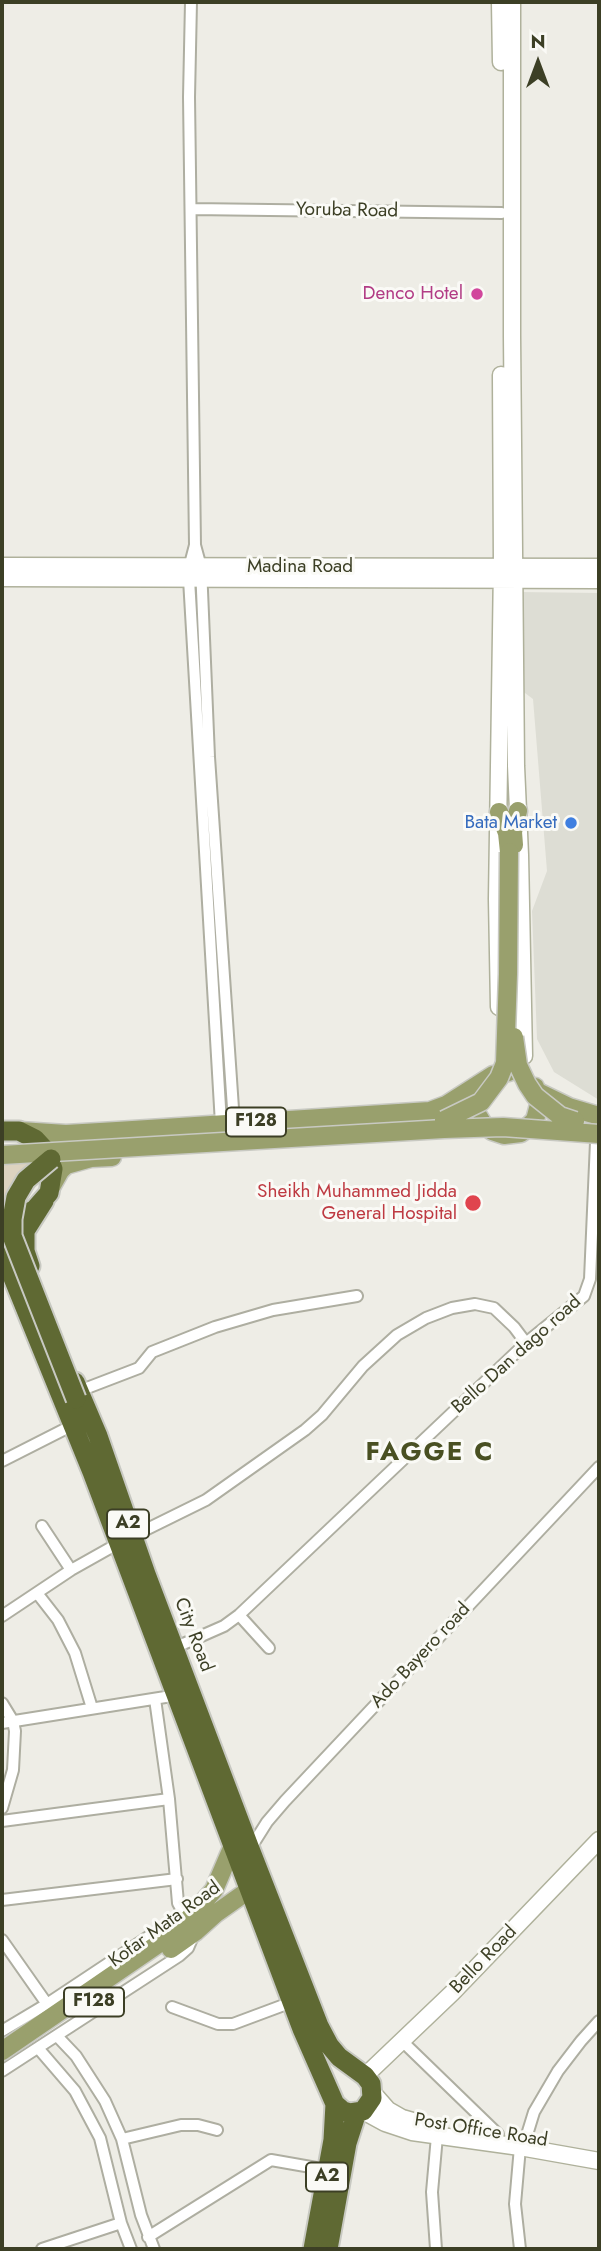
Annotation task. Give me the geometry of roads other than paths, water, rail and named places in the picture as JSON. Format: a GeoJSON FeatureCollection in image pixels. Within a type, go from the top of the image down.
{"type":"FeatureCollection","features":[{"type":"Feature","properties":{"kind":"highway"},"geometry":{"type":"LineString","coordinates":[[6,1134],[35,1139],[47,1152],[53,1169],[47,1194],[25,1231],[25,1251],[77,1395],[80,1420]]}},
{"type":"Feature","properties":{"kind":"highway"},"geometry":{"type":"LineString","coordinates":[[56,1156],[26,1180],[16,1197],[12,1236],[77,1395]]}},
{"type":"Feature","properties":{"kind":"highway"},"geometry":{"type":"LineString","coordinates":[[2,1217],[21,1216],[34,1210],[47,1194]]}},
{"type":"Feature","properties":{"kind":"highway","name":"City Road"},"geometry":{"type":"LineString","coordinates":[[3,1258],[80,1420],[126,1540],[178,1695],[241,1849],[319,2026],[329,2045],[366,2081]]}},
{"type":"Feature","properties":{"kind":"highway","name":"City Road"},"geometry":{"type":"LineString","coordinates":[[126,1540],[174,1648],[241,1849],[249,1889],[333,2099]]}},
{"type":"Feature","properties":{"kind":"highway"},"geometry":{"type":"LineString","coordinates":[[360,2111],[343,2111],[333,2099],[332,2087],[341,2076],[354,2072],[366,2081]]}},
{"type":"Feature","properties":{"kind":"highway","name":"A2"},"geometry":{"type":"LineString","coordinates":[[328,2249],[347,2143],[360,2111],[370,2102],[366,2081]]}},
{"type":"Feature","properties":{"kind":"highway","name":"A2"},"geometry":{"type":"LineString","coordinates":[[313,2249],[335,2125],[333,2099]]}},
{"type":"Feature","properties":{"kind":"main road"},"geometry":{"type":"LineString","coordinates":[[500,2],[508,573],[525,1076]]}},
{"type":"Feature","properties":{"kind":"main road"},"geometry":{"type":"LineString","coordinates":[[512,2],[508,573],[497,936],[500,1034],[489,1078],[478,1090],[475,1102],[477,1114],[492,1132],[512,1134],[535,1120],[539,1111],[538,1092]]}},
{"type":"Feature","properties":{"kind":"main road","name":"Madina Road"},"geometry":{"type":"LineString","coordinates":[[2,566],[195,573]]}},
{"type":"Feature","properties":{"kind":"main road","name":"Madina Road"},"geometry":{"type":"LineString","coordinates":[[2,578],[195,573],[508,573],[599,567]]}},
{"type":"Feature","properties":{"kind":"main road","name":"Madina Road"},"geometry":{"type":"LineString","coordinates":[[508,573],[599,580]]}},
{"type":"Feature","properties":{"kind":"main road"},"geometry":{"type":"LineString","coordinates":[[444,1120],[481,1102],[499,1078],[505,1063],[511,852],[518,811]]}},
{"type":"Feature","properties":{"kind":"main road"},"geometry":{"type":"LineString","coordinates":[[499,812],[511,852],[514,1042],[518,1065],[535,1096],[560,1116],[575,1121],[598,1136]]}},
{"type":"Feature","properties":{"kind":"main road"},"geometry":{"type":"LineString","coordinates":[[489,1078],[512,1071],[525,1076],[538,1092],[569,1107],[599,1116]]}},
{"type":"Feature","properties":{"kind":"main road","name":"F128"},"geometry":{"type":"LineString","coordinates":[[6,1134],[66,1134],[430,1111],[446,1105],[489,1078]]}},
{"type":"Feature","properties":{"kind":"main road"},"geometry":{"type":"LineString","coordinates":[[6,1134],[503,1118],[575,1121]]}},
{"type":"Feature","properties":{"kind":"main road"},"geometry":{"type":"LineString","coordinates":[[2,1155],[56,1156],[360,1133],[503,1127],[598,1136]]}},
{"type":"Feature","properties":{"kind":"main road","name":"F128"},"geometry":{"type":"LineString","coordinates":[[47,1194],[66,1165],[91,1158],[438,1136],[598,1136]]}},
{"type":"Feature","properties":{"kind":"main road","name":"Bello Road"},"geometry":{"type":"LineString","coordinates":[[366,2081],[599,1840]]}},
{"type":"Feature","properties":{"kind":"main road","name":"Kofar Mata Road"},"geometry":{"type":"LineString","coordinates":[[2,2063],[187,1930],[241,1849]]}},
{"type":"Feature","properties":{"kind":"main road","name":"Kofar Mata Road"},"geometry":{"type":"LineString","coordinates":[[2,2051],[215,1914],[249,1889]]}},
{"type":"Feature","properties":{"kind":"main road","name":"Post Office Road"},"geometry":{"type":"LineString","coordinates":[[366,2081],[388,2110],[401,2118],[439,2127],[498,2134],[523,2143],[599,2161]]}},
{"type":"Feature","properties":{"kind":"main road","name":"Post Office Road"},"geometry":{"type":"LineString","coordinates":[[360,2111],[412,2132],[599,2151]]}},
{"type":"Feature","properties":{"kind":"street"},"geometry":{"type":"LineString","coordinates":[[191,2],[189,97],[195,573],[209,757],[227,1123]]}},
{"type":"Feature","properties":{"kind":"street","name":"Yoruba Road"},"geometry":{"type":"LineString","coordinates":[[192,209],[502,213]]}},
{"type":"Feature","properties":{"kind":"street","name":"Bello Dan dago road"},"geometry":{"type":"LineString","coordinates":[[174,1648],[224,1626],[239,1615],[526,1343],[584,1296],[589,1287],[598,1136]]}},
{"type":"Feature","properties":{"kind":"street"},"geometry":{"type":"LineString","coordinates":[[3,1258],[25,1251]]}},
{"type":"Feature","properties":{"kind":"street"},"geometry":{"type":"LineString","coordinates":[[77,1395],[139,1367],[152,1352],[215,1327],[273,1310],[357,1296]]}},
{"type":"Feature","properties":{"kind":"street"},"geometry":{"type":"LineString","coordinates":[[2,1616],[71,1570],[206,1500],[305,1430],[322,1415],[363,1366],[397,1335],[426,1318],[452,1308],[475,1304],[494,1308],[526,1343]]}},
{"type":"Feature","properties":{"kind":"street"},"geometry":{"type":"LineString","coordinates":[[2,1461],[80,1420]]}},
{"type":"Feature","properties":{"kind":"street","name":"Ado Bayero road"},"geometry":{"type":"LineString","coordinates":[[241,1849],[599,1467]]}},
{"type":"Feature","properties":{"kind":"street"},"geometry":{"type":"LineString","coordinates":[[42,1526],[71,1570]]}},
{"type":"Feature","properties":{"kind":"street"},"geometry":{"type":"LineString","coordinates":[[37,1593],[58,1619],[75,1653],[92,1708]]}},
{"type":"Feature","properties":{"kind":"street"},"geometry":{"type":"LineString","coordinates":[[239,1615],[269,1648]]}},
{"type":"Feature","properties":{"kind":"street"},"geometry":{"type":"LineString","coordinates":[[8,1722],[178,1695]]}},
{"type":"Feature","properties":{"kind":"street"},"geometry":{"type":"LineString","coordinates":[[2,2071],[188,1948],[187,1930],[178,1903],[169,1799],[155,1699]]}},
{"type":"Feature","properties":{"kind":"street"},"geometry":{"type":"LineString","coordinates":[[2,1703],[8,1722],[13,1770],[2,1808]]}},
{"type":"Feature","properties":{"kind":"street"},"geometry":{"type":"LineString","coordinates":[[2,1821],[169,1799]]}},
{"type":"Feature","properties":{"kind":"street"},"geometry":{"type":"LineString","coordinates":[[2,1900],[177,1880]]}},
{"type":"Feature","properties":{"kind":"street"},"geometry":{"type":"LineString","coordinates":[[2,2031],[157,1931],[172,1924],[187,1930]]}},
{"type":"Feature","properties":{"kind":"street"},"geometry":{"type":"LineString","coordinates":[[2,1940],[47,2004]]}},
{"type":"Feature","properties":{"kind":"street"},"geometry":{"type":"LineString","coordinates":[[172,2007],[218,2024],[233,2024],[292,2002]]}},
{"type":"Feature","properties":{"kind":"street"},"geometry":{"type":"LineString","coordinates":[[520,2249],[515,2204],[523,2143],[534,2112],[558,2071],[599,2021]]}},
{"type":"Feature","properties":{"kind":"street"},"geometry":{"type":"LineString","coordinates":[[57,2036],[76,2056],[105,2102],[122,2139],[148,2237],[155,2249]]}},
{"type":"Feature","properties":{"kind":"street"},"geometry":{"type":"LineString","coordinates":[[402,2041],[498,2134]]}},
{"type":"Feature","properties":{"kind":"street"},"geometry":{"type":"LineString","coordinates":[[38,2048],[75,2091],[100,2138],[121,2224],[131,2249]]}},
{"type":"Feature","properties":{"kind":"street"},"geometry":{"type":"LineString","coordinates":[[122,2139],[181,2125],[198,2124],[217,2130]]}},
{"type":"Feature","properties":{"kind":"street"},"geometry":{"type":"LineString","coordinates":[[436,2249],[432,2192],[437,2136]]}},
{"type":"Feature","properties":{"kind":"street"},"geometry":{"type":"LineString","coordinates":[[148,2237],[271,2160],[328,2170]]}},
{"type":"Feature","properties":{"kind":"street"},"geometry":{"type":"LineString","coordinates":[[42,2249],[121,2224]]}},
{"type":"Feature","properties":{"kind":"place","name":"Denco Hotel"},"geometry":{"type":"Point","coordinates":[477,294]}},
{"type":"Feature","properties":{"kind":"place","name":"Bata Market"},"geometry":{"type":"Point","coordinates":[571,823]}},
{"type":"Feature","properties":{"kind":"place","name":"Sheikh Muhammed Jidda General Hospital"},"geometry":{"type":"Point","coordinates":[473,1203]}},
{"type":"Feature","properties":{"kind":"district","name":"FAGGE C"},"geometry":{"type":"Point","coordinates":[430,1454]}}]}
